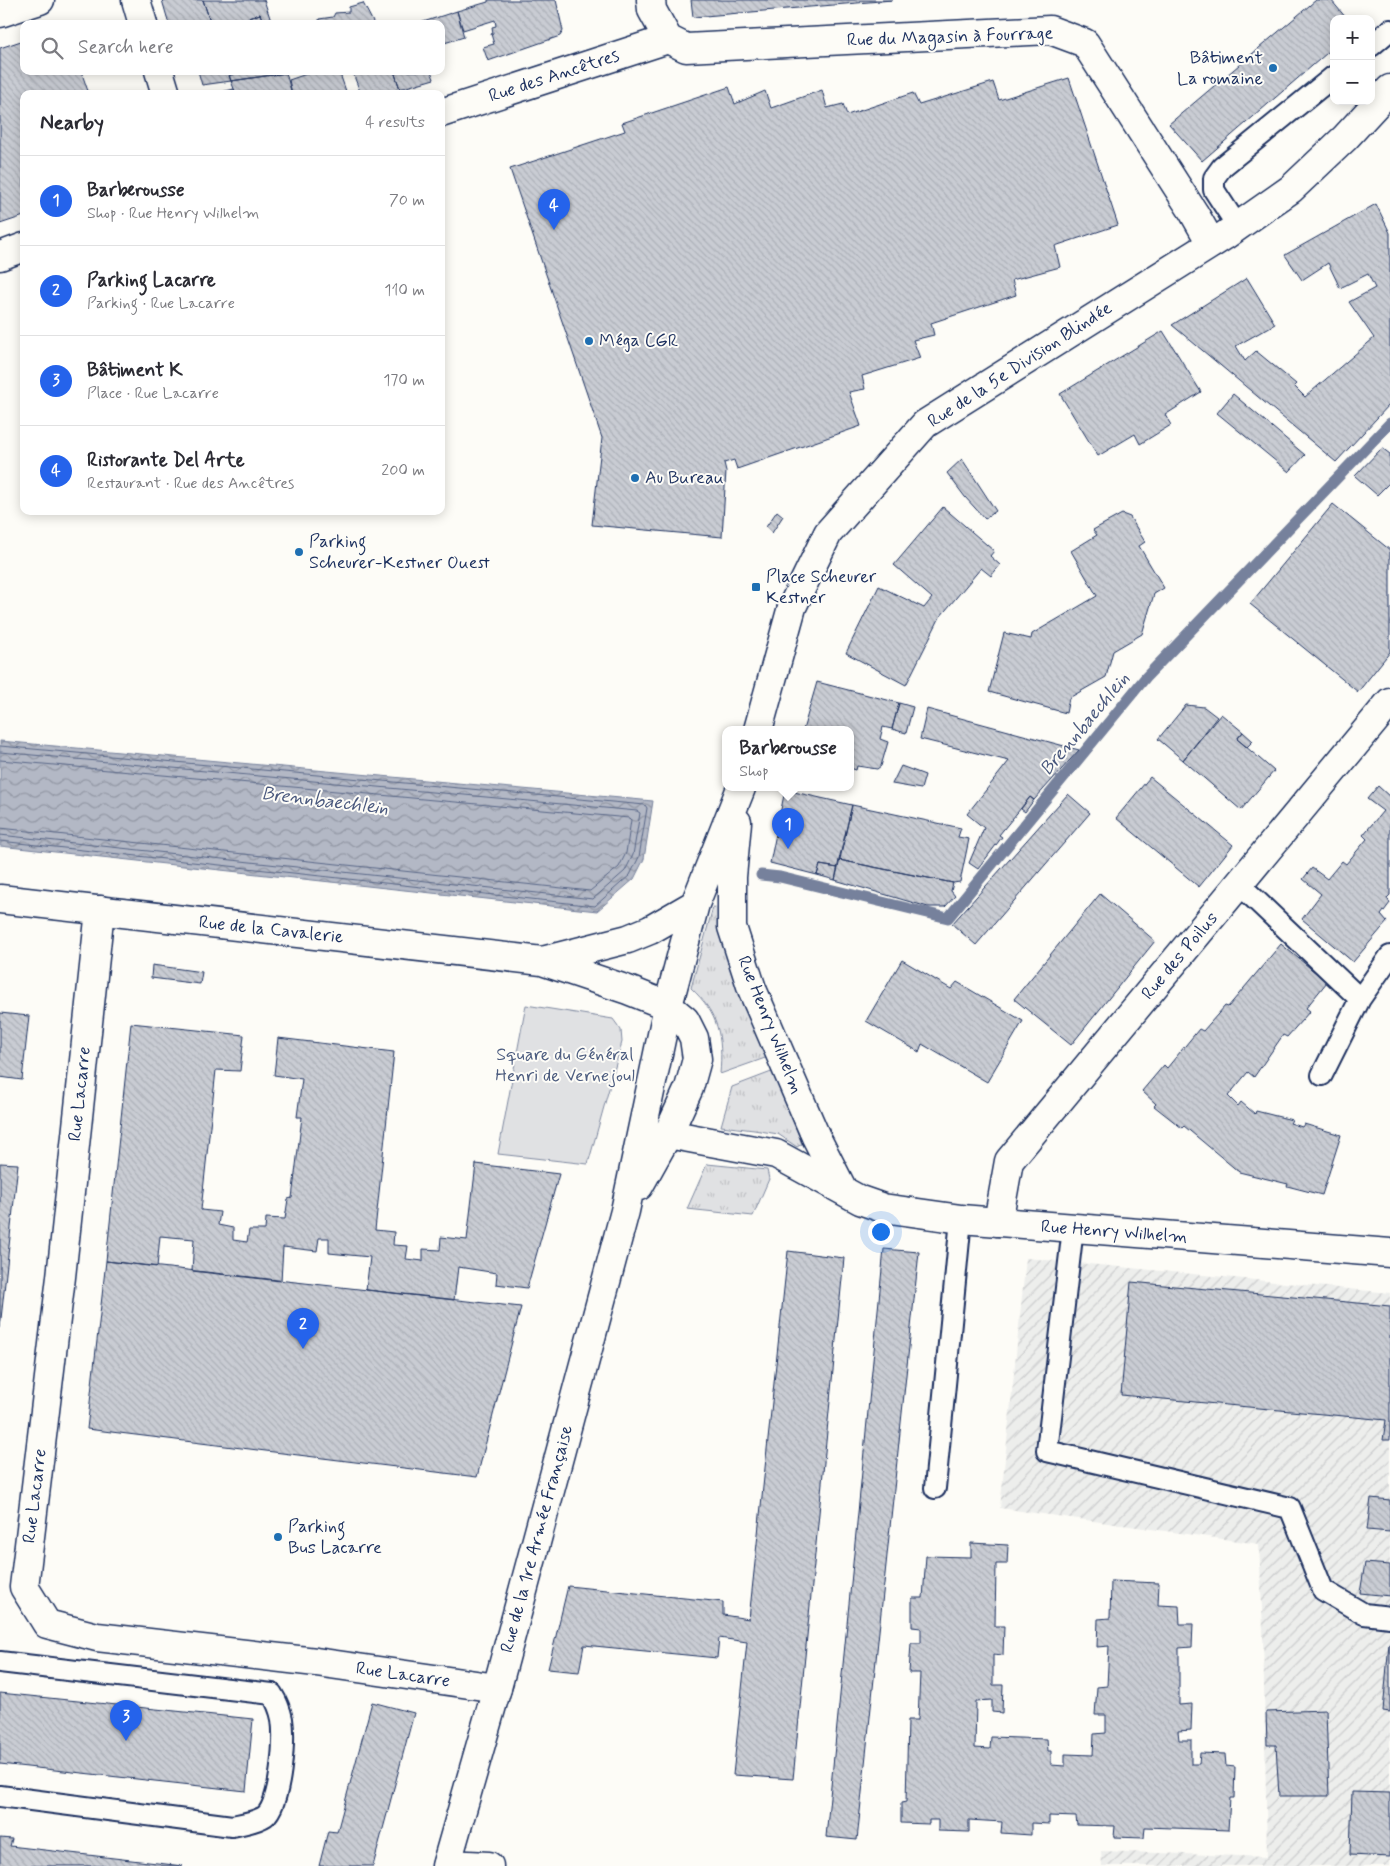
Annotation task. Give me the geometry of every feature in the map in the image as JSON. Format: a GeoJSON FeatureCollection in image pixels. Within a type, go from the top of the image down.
{"type":"FeatureCollection","features":[{"type":"Feature","properties":{"kind":"main road"},"geometry":{"type":"LineString","coordinates":[[0,14],[40,0]]}},
{"type":"Feature","properties":{"kind":"main road"},"geometry":{"type":"LineString","coordinates":[[136,0],[142,20]]}},
{"type":"Feature","properties":{"kind":"main road"},"geometry":{"type":"LineString","coordinates":[[651,0],[652,10],[668,40]]}},
{"type":"Feature","properties":{"kind":"main road","name":"Rue du Magasin à Fourrage"},"geometry":{"type":"LineString","coordinates":[[668,40],[686,48],[1050,30],[1085,43],[1194,213],[1211,244]]}},
{"type":"Feature","properties":{"kind":"main road","name":"Rue des Ancêtres"},"geometry":{"type":"LineString","coordinates":[[445,112],[668,40]]}},
{"type":"Feature","properties":{"kind":"main road"},"geometry":{"type":"LineString","coordinates":[[160,75],[165,90]]}},
{"type":"Feature","properties":{"kind":"main road","name":"Rue de la 5e Division Blindée"},"geometry":{"type":"LineString","coordinates":[[759,726],[792,607],[828,533],[925,424],[1238,227],[1292,189],[1345,138],[1390,90]]}},
{"type":"Feature","properties":{"kind":"main road"},"geometry":{"type":"LineString","coordinates":[[0,256],[20,248]]}},
{"type":"Feature","properties":{"kind":"main road","name":"Rue des Poilus"},"geometry":{"type":"LineString","coordinates":[[998,1222],[1009,1161],[1390,702]]}},
{"type":"Feature","properties":{"kind":"main road"},"geometry":{"type":"LineString","coordinates":[[625,1211],[668,1006],[695,904],[740,791]]}},
{"type":"Feature","properties":{"kind":"main road","name":"Rue Henry Wilhelm"},"geometry":{"type":"LineString","coordinates":[[740,791],[732,877],[732,927],[752,990],[816,1137],[843,1190]]}},
{"type":"Feature","properties":{"kind":"main road","name":"Rue de la Cavalerie"},"geometry":{"type":"LineString","coordinates":[[0,899],[542,961],[628,990],[668,1006]]}},
{"type":"Feature","properties":{"kind":"main road","name":"Rue de la Cavalerie"},"geometry":{"type":"LineString","coordinates":[[542,961],[628,939],[650,930],[695,904]]}},
{"type":"Feature","properties":{"kind":"main road","name":"Rue Lacarre"},"geometry":{"type":"LineString","coordinates":[[100,910],[61,1277],[24,1587],[46,1624],[97,1636],[316,1662],[497,1688]]}},
{"type":"Feature","properties":{"kind":"main road"},"geometry":{"type":"LineString","coordinates":[[625,1211],[668,1134],[690,1088],[697,1059],[694,1038],[685,1020],[668,1006]]}},
{"type":"Feature","properties":{"kind":"main road","name":"Rue Henry Wilhelm"},"geometry":{"type":"LineString","coordinates":[[668,1134],[776,1154],[860,1200],[883,1208],[961,1219],[1390,1253]]}},
{"type":"Feature","properties":{"kind":"main road","name":"Rue de la 1re Armée Française"},"geometry":{"type":"LineString","coordinates":[[446,1865],[497,1688],[625,1211]]}},
{"type":"Feature","properties":{"kind":"main road"},"geometry":{"type":"LineString","coordinates":[[446,1865],[490,1866]]}},
{"type":"Feature","properties":{"kind":"lane"},"geometry":{"type":"LineString","coordinates":[[1375,43],[1390,30]]}},
{"type":"Feature","properties":{"kind":"lane"},"geometry":{"type":"LineString","coordinates":[[1238,227],[1214,190],[1214,178],[1222,167],[1330,79]]}},
{"type":"Feature","properties":{"kind":"lane"},"geometry":{"type":"LineString","coordinates":[[1239,884],[1360,999]]}},
{"type":"Feature","properties":{"kind":"lane"},"geometry":{"type":"LineString","coordinates":[[1322,1075],[1360,999],[1390,956]]}},
{"type":"Feature","properties":{"kind":"lane"},"geometry":{"type":"LineString","coordinates":[[935,1488],[961,1219]]}},
{"type":"Feature","properties":{"kind":"lane"},"geometry":{"type":"LineString","coordinates":[[1073,1228],[1047,1451],[1290,1508],[1323,1590],[1364,1614],[1390,1617]]}},
{"type":"Feature","properties":{"kind":"lane"},"geometry":{"type":"LineString","coordinates":[[0,1662],[272,1694],[279,1705],[283,1736],[282,1760],[274,1804],[265,1816],[232,1826],[0,1796]]}},
{"type":"Feature","properties":{"kind":"shaded area"},"geometry":{"type":"Polygon","coordinates":[[[1026,1258],[1390,1293],[1390,1866],[1102,1866],[1101,1851],[1267,1857],[1263,1629],[1259,1544],[1000,1508],[1026,1258]]]}},
{"type":"Feature","properties":{"kind":"green space"},"geometry":{"type":"Polygon","coordinates":[[[713,907],[721,908],[768,1057],[720,1074],[721,1049],[717,1027],[708,1007],[691,988],[713,907]]]}},
{"type":"Feature","properties":{"kind":"green space","name":"Square du Général Henri de Vernejoul"},"geometry":{"type":"Polygon","coordinates":[[[526,1005],[613,1019],[621,1030],[622,1042],[588,1164],[498,1154],[526,1005]]]}},
{"type":"Feature","properties":{"kind":"green space"},"geometry":{"type":"Polygon","coordinates":[[[774,1071],[802,1144],[797,1147],[778,1134],[721,1126],[732,1087],[774,1071]]]}},
{"type":"Feature","properties":{"kind":"green space"},"geometry":{"type":"Polygon","coordinates":[[[707,1164],[767,1170],[769,1179],[753,1216],[687,1209],[707,1164]]]}},
{"type":"Feature","properties":{"kind":"water"},"geometry":{"type":"Polygon","coordinates":[[[0,741],[653,801],[644,859],[634,879],[597,911],[0,846],[0,741]]]}},
{"type":"Feature","properties":{"kind":"building"},"geometry":{"type":"Polygon","coordinates":[[[162,0],[203,0],[210,20],[168,20],[162,0]]]}},
{"type":"Feature","properties":{"kind":"building"},"geometry":{"type":"Polygon","coordinates":[[[203,0],[264,0],[271,20],[260,20],[262,19],[260,14],[243,20],[210,20],[203,0]]]}},
{"type":"Feature","properties":{"kind":"building"},"geometry":{"type":"Polygon","coordinates":[[[488,0],[556,0],[563,31],[560,36],[488,61],[483,47],[494,44],[491,34],[493,33],[492,27],[496,26],[495,20],[463,30],[457,11],[488,2],[488,0]]]}},
{"type":"Feature","properties":{"kind":"building"},"geometry":{"type":"Polygon","coordinates":[[[691,0],[892,0],[693,17],[691,0]]]}},
{"type":"Feature","properties":{"kind":"building","name":"Bâtiment La romaine"},"geometry":{"type":"Polygon","coordinates":[[[1316,0],[1331,0],[1344,15],[1330,15],[1330,50],[1202,161],[1169,124],[1316,0]]]}},
{"type":"Feature","properties":{"kind":"building"},"geometry":{"type":"Polygon","coordinates":[[[363,3],[372,20],[319,20],[333,17],[335,13],[349,12],[349,7],[363,3]]]}},
{"type":"Feature","properties":{"kind":"building"},"geometry":{"type":"Polygon","coordinates":[[[457,11],[464,37],[445,43],[445,20],[429,20],[457,11]]]}},
{"type":"Feature","properties":{"kind":"building"},"geometry":{"type":"Polygon","coordinates":[[[260,14],[262,19],[259,20],[243,20],[260,14]]]}},
{"type":"Feature","properties":{"kind":"building"},"geometry":{"type":"Polygon","coordinates":[[[20,41],[20,75],[82,75],[88,90],[20,90],[20,217],[0,224],[0,48],[20,41]]]}},
{"type":"Feature","properties":{"kind":"building"},"geometry":{"type":"Polygon","coordinates":[[[199,75],[229,75],[231,81],[202,85],[199,75]]]}},
{"type":"Feature","properties":{"kind":"building"},"geometry":{"type":"Polygon","coordinates":[[[232,75],[272,75],[231,81],[229,76],[232,75]]]}},
{"type":"Feature","properties":{"kind":"building"},"geometry":{"type":"Polygon","coordinates":[[[272,75],[287,75],[291,90],[234,90],[231,81],[272,75]]]}},
{"type":"Feature","properties":{"kind":"building"},"geometry":{"type":"Polygon","coordinates":[[[303,75],[340,75],[346,90],[291,90],[289,80],[303,75]]]}},
{"type":"Feature","properties":{"kind":"building"},"geometry":{"type":"Polygon","coordinates":[[[354,75],[395,75],[400,89],[397,90],[359,90],[354,75]]]}},
{"type":"Feature","properties":{"kind":"building"},"geometry":{"type":"Polygon","coordinates":[[[395,75],[432,75],[434,79],[400,89],[395,75]]]}},
{"type":"Feature","properties":{"kind":"building"},"geometry":{"type":"Polygon","coordinates":[[[1069,78],[1118,225],[1055,246],[1060,267],[1012,280],[1016,295],[931,323],[934,335],[913,340],[920,358],[862,376],[865,389],[849,392],[861,426],[737,469],[734,460],[724,463],[726,471],[722,537],[592,525],[602,438],[510,169],[625,131],[622,123],[729,87],[735,104],[765,91],[771,108],[822,90],[827,108],[843,104],[847,115],[913,93],[919,105],[993,82],[999,100],[1069,78]]]}},
{"type":"Feature","properties":{"kind":"building"},"geometry":{"type":"Polygon","coordinates":[[[1376,204],[1390,233],[1390,404],[1336,462],[1172,325],[1247,278],[1275,324],[1236,346],[1245,361],[1256,351],[1296,384],[1294,386],[1305,397],[1374,338],[1349,302],[1375,288],[1368,274],[1340,288],[1328,263],[1302,280],[1285,255],[1376,204]]]}},
{"type":"Feature","properties":{"kind":"building"},"geometry":{"type":"Polygon","coordinates":[[[1163,331],[1201,392],[1165,415],[1171,425],[1140,444],[1135,434],[1098,456],[1060,394],[1163,331]]]}},
{"type":"Feature","properties":{"kind":"building"},"geometry":{"type":"Polygon","coordinates":[[[1233,394],[1305,455],[1289,472],[1217,413],[1233,394]]]}},
{"type":"Feature","properties":{"kind":"building"},"geometry":{"type":"Polygon","coordinates":[[[1382,448],[1390,454],[1390,482],[1377,495],[1355,476],[1382,448]]]}},
{"type":"Feature","properties":{"kind":"building"},"geometry":{"type":"Polygon","coordinates":[[[962,459],[996,511],[985,519],[947,473],[962,459]]]}},
{"type":"Feature","properties":{"kind":"building"},"geometry":{"type":"Polygon","coordinates":[[[1333,504],[1390,550],[1390,652],[1358,692],[1250,604],[1333,504]]]}},
{"type":"Feature","properties":{"kind":"building"},"geometry":{"type":"Polygon","coordinates":[[[943,507],[994,551],[990,556],[1000,565],[991,576],[981,568],[940,617],[906,685],[846,653],[879,586],[924,608],[932,598],[894,565],[943,507]]]}},
{"type":"Feature","properties":{"kind":"building"},"geometry":{"type":"Polygon","coordinates":[[[777,511],[783,516],[772,533],[766,527],[777,511]]]}},
{"type":"Feature","properties":{"kind":"building"},"geometry":{"type":"Polygon","coordinates":[[[1122,514],[1130,517],[1145,542],[1139,546],[1164,588],[1154,594],[1142,634],[1113,651],[1106,677],[1069,698],[1066,713],[989,692],[1004,633],[1031,639],[1032,634],[1097,596],[1071,551],[1097,535],[1093,530],[1122,514]]]}},
{"type":"Feature","properties":{"kind":"building"},"geometry":{"type":"Polygon","coordinates":[[[817,682],[899,703],[892,729],[883,727],[880,739],[888,742],[881,766],[877,769],[857,766],[856,770],[854,769],[854,726],[804,726],[817,682]]]}},
{"type":"Feature","properties":{"kind":"building"},"geometry":{"type":"Polygon","coordinates":[[[899,703],[913,707],[906,733],[892,729],[899,703]]]}},
{"type":"Feature","properties":{"kind":"building"},"geometry":{"type":"Polygon","coordinates":[[[1186,705],[1204,707],[1217,717],[1183,760],[1158,739],[1186,705]]]}},
{"type":"Feature","properties":{"kind":"building"},"geometry":{"type":"Polygon","coordinates":[[[927,709],[1079,750],[1034,800],[1030,797],[999,835],[1002,837],[978,869],[969,863],[984,828],[967,814],[1009,761],[920,739],[927,709]]]}},
{"type":"Feature","properties":{"kind":"building"},"geometry":{"type":"Polygon","coordinates":[[[1221,714],[1243,732],[1237,739],[1274,771],[1241,810],[1183,760],[1221,714]]]}},
{"type":"Feature","properties":{"kind":"building"},"geometry":{"type":"Polygon","coordinates":[[[1243,732],[1253,741],[1247,747],[1237,739],[1243,732]]]}},
{"type":"Feature","properties":{"kind":"building"},"geometry":{"type":"Polygon","coordinates":[[[901,766],[925,775],[921,789],[892,784],[901,766]]]}},
{"type":"Feature","properties":{"kind":"building"},"geometry":{"type":"Polygon","coordinates":[[[1150,777],[1233,845],[1199,887],[1116,818],[1150,777]]]}},
{"type":"Feature","properties":{"kind":"building"},"geometry":{"type":"Polygon","coordinates":[[[1378,786],[1390,797],[1390,895],[1387,898],[1390,903],[1381,915],[1387,922],[1353,962],[1302,919],[1321,894],[1303,879],[1312,868],[1327,879],[1342,861],[1346,864],[1367,839],[1363,835],[1383,811],[1367,799],[1378,786]]]}},
{"type":"Feature","properties":{"kind":"building"},"geometry":{"type":"Polygon","coordinates":[[[785,791],[852,805],[838,868],[820,865],[817,875],[770,863],[785,791]]]}},
{"type":"Feature","properties":{"kind":"building"},"geometry":{"type":"Polygon","coordinates":[[[1068,794],[1090,813],[976,945],[952,924],[1068,794]]]}},
{"type":"Feature","properties":{"kind":"building"},"geometry":{"type":"Polygon","coordinates":[[[1030,797],[1034,800],[1025,812],[1021,809],[1030,797]]]}},
{"type":"Feature","properties":{"kind":"building"},"geometry":{"type":"Polygon","coordinates":[[[852,805],[961,828],[958,837],[969,839],[960,882],[953,883],[839,860],[852,805]]]}},
{"type":"Feature","properties":{"kind":"building"},"geometry":{"type":"Polygon","coordinates":[[[839,860],[953,883],[951,891],[955,896],[945,907],[928,907],[835,880],[839,860]]]}},
{"type":"Feature","properties":{"kind":"building"},"geometry":{"type":"Polygon","coordinates":[[[820,865],[838,868],[835,880],[817,875],[820,865]]]}},
{"type":"Feature","properties":{"kind":"building"},"geometry":{"type":"Polygon","coordinates":[[[1100,894],[1155,941],[1071,1045],[1014,999],[1100,894]]]}},
{"type":"Feature","properties":{"kind":"building"},"geometry":{"type":"Polygon","coordinates":[[[1281,944],[1327,982],[1306,1008],[1310,1011],[1287,1037],[1283,1035],[1254,1077],[1248,1072],[1228,1096],[1238,1106],[1241,1102],[1255,1114],[1256,1111],[1292,1120],[1290,1123],[1302,1127],[1304,1124],[1341,1135],[1322,1195],[1287,1186],[1288,1184],[1239,1172],[1184,1126],[1182,1128],[1154,1106],[1156,1104],[1142,1091],[1164,1065],[1167,1068],[1199,1029],[1203,1031],[1225,1006],[1228,1007],[1281,944]]]}},
{"type":"Feature","properties":{"kind":"building"},"geometry":{"type":"Polygon","coordinates":[[[902,960],[951,989],[957,982],[1023,1021],[987,1082],[922,1044],[919,1052],[866,1021],[902,960]]]}},
{"type":"Feature","properties":{"kind":"building"},"geometry":{"type":"Polygon","coordinates":[[[152,965],[202,972],[200,984],[151,978],[152,965]]]}},
{"type":"Feature","properties":{"kind":"building"},"geometry":{"type":"Polygon","coordinates":[[[0,1013],[29,1016],[22,1080],[0,1077],[0,1013]]]}},
{"type":"Feature","properties":{"kind":"building"},"geometry":{"type":"Polygon","coordinates":[[[131,1023],[244,1035],[240,1071],[216,1070],[201,1210],[220,1212],[218,1225],[233,1228],[233,1240],[247,1242],[249,1230],[265,1230],[266,1218],[285,1219],[288,1199],[292,1198],[302,1117],[297,1117],[302,1079],[274,1075],[278,1038],[394,1052],[375,1230],[394,1232],[393,1245],[408,1246],[406,1259],[423,1261],[423,1249],[440,1250],[441,1237],[467,1240],[476,1164],[559,1174],[527,1288],[496,1284],[497,1273],[458,1267],[454,1300],[366,1290],[370,1257],[329,1253],[329,1238],[319,1238],[317,1251],[283,1247],[281,1281],[192,1271],[194,1239],[160,1236],[157,1267],[106,1261],[131,1023]]]}},
{"type":"Feature","properties":{"kind":"building"},"geometry":{"type":"Polygon","coordinates":[[[0,1163],[18,1164],[0,1328],[0,1163]]]}},
{"type":"Feature","properties":{"kind":"building"},"geometry":{"type":"Polygon","coordinates":[[[884,1249],[919,1252],[857,1840],[826,1837],[884,1249]]]}},
{"type":"Feature","properties":{"kind":"building"},"geometry":{"type":"Polygon","coordinates":[[[788,1251],[844,1258],[793,1779],[733,1775],[747,1642],[719,1638],[717,1658],[584,1645],[579,1672],[548,1669],[568,1586],[723,1602],[723,1615],[749,1619],[788,1251]]]}},
{"type":"Feature","properties":{"kind":"building"},"geometry":{"type":"Polygon","coordinates":[[[106,1261],[521,1307],[477,1477],[87,1429],[106,1261]]]}},
{"type":"Feature","properties":{"kind":"building"},"geometry":{"type":"Polygon","coordinates":[[[1131,1282],[1390,1306],[1390,1440],[1383,1440],[1386,1420],[1121,1395],[1131,1282]]]}},
{"type":"Feature","properties":{"kind":"building"},"geometry":{"type":"Polygon","coordinates":[[[1371,1498],[1390,1500],[1390,1532],[1367,1530],[1371,1498]]]}},
{"type":"Feature","properties":{"kind":"building"},"geometry":{"type":"Polygon","coordinates":[[[971,1543],[1008,1545],[1007,1564],[996,1564],[995,1626],[1004,1626],[1003,1655],[993,1654],[993,1685],[1003,1685],[1002,1713],[992,1712],[992,1700],[976,1701],[975,1748],[990,1749],[991,1737],[1047,1739],[1048,1751],[1051,1751],[1051,1765],[1065,1766],[1065,1754],[1093,1755],[1094,1734],[1106,1733],[1106,1715],[1095,1715],[1097,1687],[1107,1686],[1109,1646],[1097,1647],[1098,1619],[1110,1618],[1111,1581],[1159,1583],[1158,1605],[1179,1606],[1180,1624],[1193,1624],[1192,1647],[1179,1648],[1179,1705],[1192,1704],[1191,1730],[1178,1731],[1179,1740],[1191,1740],[1191,1764],[1199,1764],[1200,1753],[1225,1754],[1226,1766],[1235,1767],[1234,1798],[1230,1798],[1228,1830],[1145,1827],[1144,1838],[1114,1837],[1115,1826],[1077,1825],[1076,1817],[1049,1816],[1049,1824],[1031,1823],[1031,1835],[1001,1833],[1002,1822],[969,1820],[969,1832],[938,1831],[938,1820],[929,1820],[929,1824],[901,1823],[901,1803],[906,1802],[908,1720],[918,1720],[920,1673],[909,1673],[911,1643],[921,1643],[921,1628],[912,1627],[912,1598],[923,1598],[926,1556],[971,1557],[971,1543]]]}},
{"type":"Feature","properties":{"kind":"building"},"geometry":{"type":"Polygon","coordinates":[[[1365,1563],[1390,1565],[1390,1596],[1360,1593],[1365,1563]]]}},
{"type":"Feature","properties":{"kind":"building"},"geometry":{"type":"Polygon","coordinates":[[[1390,1643],[1390,1712],[1383,1711],[1390,1643]]]}},
{"type":"Feature","properties":{"kind":"building"},"geometry":{"type":"Polygon","coordinates":[[[0,1693],[253,1719],[246,1791],[0,1764],[0,1693]]]}},
{"type":"Feature","properties":{"kind":"building"},"geometry":{"type":"Polygon","coordinates":[[[372,1702],[414,1713],[373,1866],[319,1866],[328,1831],[337,1832],[372,1702]]]}},
{"type":"Feature","properties":{"kind":"building"},"geometry":{"type":"Polygon","coordinates":[[[1326,1710],[1329,1796],[1279,1796],[1276,1745],[1267,1745],[1266,1712],[1326,1710]]]}},
{"type":"Feature","properties":{"kind":"building"},"geometry":{"type":"Polygon","coordinates":[[[1352,1792],[1390,1793],[1390,1857],[1350,1855],[1352,1792]]]}},
{"type":"Feature","properties":{"kind":"building"},"geometry":{"type":"Polygon","coordinates":[[[0,1838],[12,1839],[10,1846],[183,1866],[0,1866],[0,1838]]]}},
{"type":"Feature","properties":{"kind":"waterway","name":"Brennbaechlein"},"geometry":{"type":"LineString","coordinates":[[761,875],[780,877],[948,918],[1146,677],[1390,423]]}},
{"type":"Feature","properties":{"kind":"place","name":"Bâtiment La romaine"},"geometry":{"type":"Point","coordinates":[1273,68]}},
{"type":"Feature","properties":{"kind":"place","name":"Ristorante Del Arte"},"geometry":{"type":"Point","coordinates":[554,230]}},
{"type":"Feature","properties":{"kind":"place","name":"Méga CGR"},"geometry":{"type":"Point","coordinates":[589,341]}},
{"type":"Feature","properties":{"kind":"place","name":"Au Bureau"},"geometry":{"type":"Point","coordinates":[635,478]}},
{"type":"Feature","properties":{"kind":"place","name":"Parking Scheurer-Kestner Ouest"},"geometry":{"type":"Point","coordinates":[299,552]}},
{"type":"Feature","properties":{"kind":"place","name":"Place Scheurer Kestner"},"geometry":{"type":"Point","coordinates":[756,587]}},
{"type":"Feature","properties":{"kind":"place","name":"Barberousse"},"geometry":{"type":"Point","coordinates":[788,849]}},
{"type":"Feature","properties":{"kind":"place","name":"Parking Lacarre"},"geometry":{"type":"Point","coordinates":[303,1349]}},
{"type":"Feature","properties":{"kind":"place","name":"Parking Bus Lacarre"},"geometry":{"type":"Point","coordinates":[278,1537]}},
{"type":"Feature","properties":{"kind":"place","name":"Bâtiment K"},"geometry":{"type":"Point","coordinates":[126,1741]}}]}
